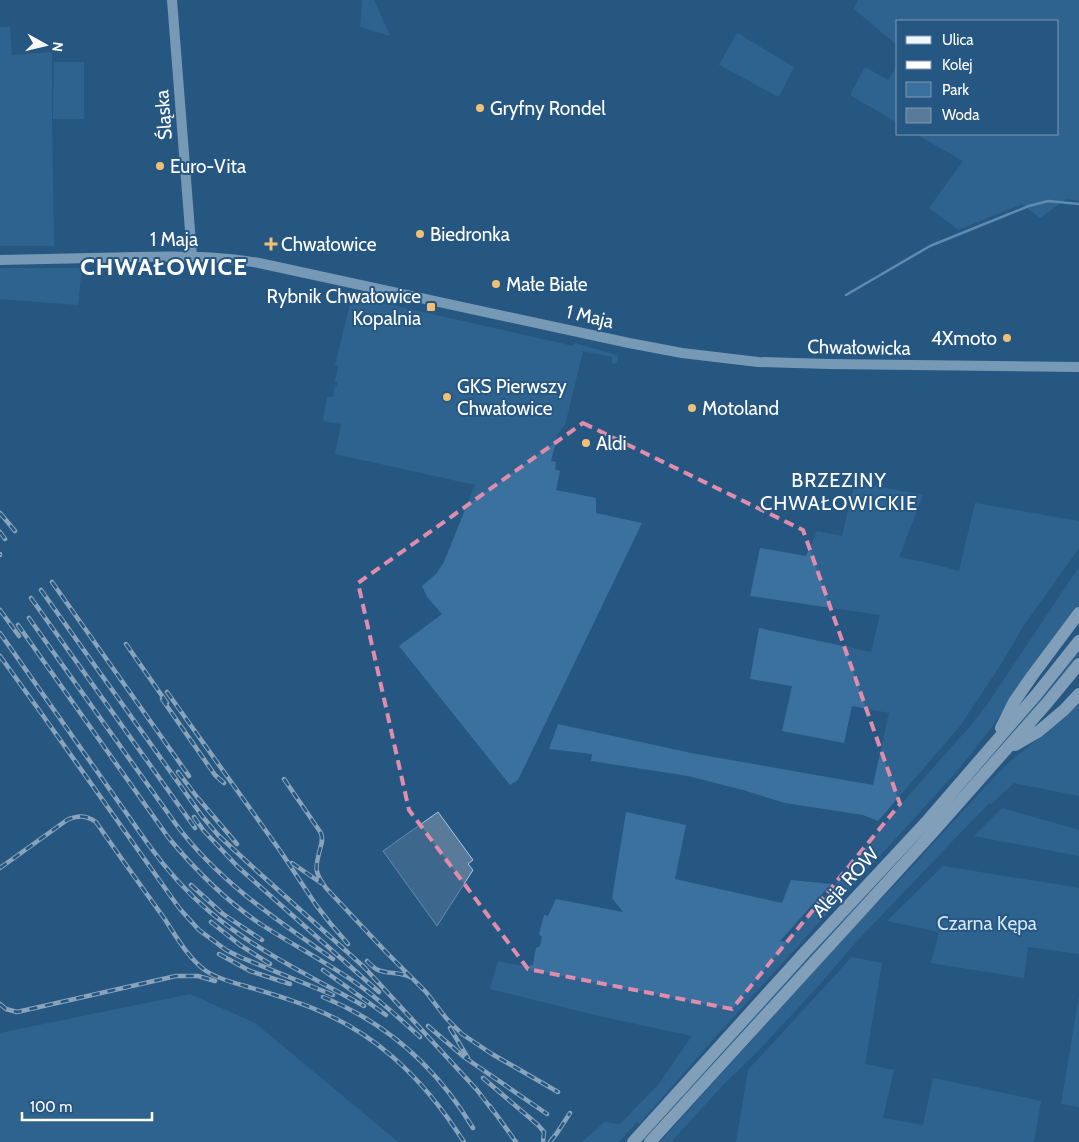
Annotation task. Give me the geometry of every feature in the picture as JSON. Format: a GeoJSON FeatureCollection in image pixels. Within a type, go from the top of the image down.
{"type":"FeatureCollection","features":[{"type":"Feature","properties":{"kind":"main road","name":"Śląska"},"geometry":{"type":"LineString","coordinates":[[172,0],[192,256]]}},
{"type":"Feature","properties":{"kind":"main road","name":"1 Maja"},"geometry":{"type":"LineString","coordinates":[[0,260],[74,257],[192,256],[223,258],[259,263],[623,342],[682,353],[758,362]]}},
{"type":"Feature","properties":{"kind":"main road","name":"Chwałowicka"},"geometry":{"type":"LineString","coordinates":[[758,362],[1079,367]]}},
{"type":"Feature","properties":{"kind":"main road"},"geometry":{"type":"LineString","coordinates":[[993,745],[1014,702],[1079,612]]}},
{"type":"Feature","properties":{"kind":"main road","name":"Aleja ROW"},"geometry":{"type":"LineString","coordinates":[[633,1142],[928,820],[1047,683],[1079,641]]}},
{"type":"Feature","properties":{"kind":"main road","name":"Aleja ROW"},"geometry":{"type":"LineString","coordinates":[[650,1142],[1006,750],[1048,703],[1079,664]]}},
{"type":"Feature","properties":{"kind":"main road"},"geometry":{"type":"LineString","coordinates":[[1006,750],[1039,731],[1064,710],[1079,694]]}},
{"type":"Feature","properties":{"kind":"highlighted area"},"geometry":{"type":"Polygon","coordinates":[[[583,423],[803,530],[900,804],[732,1009],[528,969],[409,810],[358,583],[583,423]]]}},
{"type":"Feature","properties":{"kind":"green space"},"geometry":{"type":"Polygon","coordinates":[[[362,0],[374,0],[390,36],[360,27],[362,0]]]}},
{"type":"Feature","properties":{"kind":"green space"},"geometry":{"type":"Polygon","coordinates":[[[858,0],[1079,0],[1079,201],[1066,199],[1040,218],[1022,204],[958,230],[929,208],[963,161],[918,135],[1059,135],[1059,20],[896,20],[896,44],[854,9],[858,0]]]}},
{"type":"Feature","properties":{"kind":"green space"},"geometry":{"type":"Polygon","coordinates":[[[0,27],[10,27],[12,55],[52,52],[54,246],[0,246],[0,27]]]}},
{"type":"Feature","properties":{"kind":"green space"},"geometry":{"type":"Polygon","coordinates":[[[737,33],[794,67],[779,97],[719,65],[737,33]]]}},
{"type":"Feature","properties":{"kind":"green space"},"geometry":{"type":"Polygon","coordinates":[[[54,62],[84,62],[84,119],[53,119],[54,62]]]}},
{"type":"Feature","properties":{"kind":"green space"},"geometry":{"type":"Polygon","coordinates":[[[896,66],[896,122],[850,95],[865,67],[888,80],[896,66]]]}},
{"type":"Feature","properties":{"kind":"green space"},"geometry":{"type":"Polygon","coordinates":[[[0,268],[82,268],[78,305],[0,299],[0,268]]]}},
{"type":"Feature","properties":{"kind":"green space"},"geometry":{"type":"Polygon","coordinates":[[[352,296],[573,346],[575,343],[617,355],[618,359],[613,364],[612,357],[583,351],[565,425],[558,434],[551,461],[556,462],[555,469],[560,471],[556,490],[596,498],[596,513],[642,523],[518,780],[510,785],[399,646],[442,614],[427,597],[422,586],[436,574],[444,562],[475,485],[335,454],[341,424],[323,421],[327,397],[333,397],[335,386],[337,386],[337,382],[335,382],[338,366],[335,365],[352,296]]]}},
{"type":"Feature","properties":{"kind":"green space"},"geometry":{"type":"Polygon","coordinates":[[[855,482],[923,495],[899,557],[959,571],[975,503],[1079,521],[1079,548],[1024,625],[960,726],[878,821],[863,815],[785,803],[688,776],[591,761],[592,754],[549,749],[558,724],[691,753],[873,785],[889,713],[852,706],[844,743],[782,731],[792,686],[750,679],[759,628],[871,652],[880,615],[750,596],[760,548],[806,556],[817,531],[842,536],[855,482]]]}},
{"type":"Feature","properties":{"kind":"green space"},"geometry":{"type":"Polygon","coordinates":[[[1079,567],[1079,605],[1027,675],[991,728],[958,770],[639,1124],[637,1122],[619,1142],[582,1142],[605,1122],[620,1124],[658,1085],[692,1036],[599,1016],[490,989],[498,961],[528,967],[533,964],[536,948],[540,946],[542,937],[539,934],[544,915],[548,916],[556,899],[623,912],[612,898],[626,812],[686,825],[675,879],[782,903],[791,880],[831,884],[780,941],[787,942],[903,802],[973,723],[1079,567]]]}},
{"type":"Feature","properties":{"kind":"green space"},"geometry":{"type":"Polygon","coordinates":[[[1079,649],[1079,654],[1026,720],[683,1098],[681,1097],[1079,649]]]}},
{"type":"Feature","properties":{"kind":"green space"},"geometry":{"type":"Polygon","coordinates":[[[1079,701],[1079,796],[1014,783],[991,804],[989,803],[856,942],[762,1047],[722,1086],[671,1142],[660,1142],[853,928],[984,788],[1005,766],[1052,727],[1079,701]]]}},
{"type":"Feature","properties":{"kind":"green space"},"geometry":{"type":"Polygon","coordinates":[[[1002,808],[1079,830],[1079,856],[974,836],[1002,808]]]}},
{"type":"Feature","properties":{"kind":"green space","name":"Czarna Kępa"},"geometry":{"type":"Polygon","coordinates":[[[943,866],[1079,888],[1079,954],[1028,947],[1024,978],[931,963],[939,932],[887,921],[943,866]]]}},
{"type":"Feature","properties":{"kind":"green space"},"geometry":{"type":"Polygon","coordinates":[[[852,957],[882,963],[865,1064],[894,1070],[883,1118],[923,1125],[933,1078],[1041,1101],[1034,1142],[736,1142],[748,1070],[852,957]]]}},
{"type":"Feature","properties":{"kind":"green space"},"geometry":{"type":"Polygon","coordinates":[[[190,994],[255,1023],[398,1142],[0,1142],[0,1033],[190,994]]]}},
{"type":"Feature","properties":{"kind":"green space"},"geometry":{"type":"Polygon","coordinates":[[[1079,996],[1079,1107],[1061,1104],[1079,996]]]}},
{"type":"Feature","properties":{"kind":"water"},"geometry":{"type":"Polygon","coordinates":[[[438,812],[473,860],[468,864],[473,870],[437,926],[383,851],[438,812]]]}},
{"type":"Feature","properties":{"kind":"waterway"},"geometry":{"type":"LineString","coordinates":[[846,295],[930,246],[1029,206],[1048,201],[1079,204]]}},
{"type":"Feature","properties":{"kind":"railway"},"geometry":{"type":"LineString","coordinates":[[0,513],[15,531]]}},
{"type":"Feature","properties":{"kind":"railway"},"geometry":{"type":"LineString","coordinates":[[0,532],[5,539]]}},
{"type":"Feature","properties":{"kind":"railway"},"geometry":{"type":"LineString","coordinates":[[52,582],[189,776]]}},
{"type":"Feature","properties":{"kind":"railway"},"geometry":{"type":"LineString","coordinates":[[41,590],[202,816],[218,835],[364,967],[477,1090],[493,1111]]}},
{"type":"Feature","properties":{"kind":"railway"},"geometry":{"type":"LineString","coordinates":[[31,598],[195,828]]}},
{"type":"Feature","properties":{"kind":"railway"},"geometry":{"type":"LineString","coordinates":[[0,610],[19,636]]}},
{"type":"Feature","properties":{"kind":"railway"},"geometry":{"type":"LineString","coordinates":[[29,618],[191,844],[228,881],[290,929],[333,959]]}},
{"type":"Feature","properties":{"kind":"railway"},"geometry":{"type":"LineString","coordinates":[[18,625],[168,837],[189,862],[224,896],[249,916],[364,989],[420,1037]]}},
{"type":"Feature","properties":{"kind":"railway"},"geometry":{"type":"LineString","coordinates":[[0,633],[148,844],[185,888],[210,912],[246,939],[364,1006]]}},
{"type":"Feature","properties":{"kind":"railway"},"geometry":{"type":"LineString","coordinates":[[126,644],[167,703]]}},
{"type":"Feature","properties":{"kind":"railway"},"geometry":{"type":"LineString","coordinates":[[0,656],[172,898],[199,930],[226,950],[240,957],[333,995]]}},
{"type":"Feature","properties":{"kind":"railway"},"geometry":{"type":"LineString","coordinates":[[167,692],[281,852],[316,905],[348,944]]}},
{"type":"Feature","properties":{"kind":"railway"},"geometry":{"type":"LineString","coordinates":[[162,699],[215,775],[224,783]]}},
{"type":"Feature","properties":{"kind":"railway"},"geometry":{"type":"LineString","coordinates":[[178,772],[237,844]]}},
{"type":"Feature","properties":{"kind":"railway"},"geometry":{"type":"LineString","coordinates":[[284,779],[321,833],[322,841],[317,861],[317,870],[319,878],[326,888],[426,992],[446,1018],[462,1034],[492,1054],[558,1092]]}},
{"type":"Feature","properties":{"kind":"railway"},"geometry":{"type":"LineString","coordinates":[[0,868],[67,820],[82,816],[96,822],[183,946],[200,966],[220,978],[323,1012],[371,1040],[412,1075],[431,1096],[464,1142]]}},
{"type":"Feature","properties":{"kind":"railway"},"geometry":{"type":"LineString","coordinates":[[194,817],[204,831],[238,867],[379,992]]}},
{"type":"Feature","properties":{"kind":"railway"},"geometry":{"type":"LineString","coordinates":[[292,863],[321,883]]}},
{"type":"Feature","properties":{"kind":"railway"},"geometry":{"type":"LineString","coordinates":[[191,885],[223,914],[262,940]]}},
{"type":"Feature","properties":{"kind":"railway"},"geometry":{"type":"LineString","coordinates":[[211,922],[240,945],[270,964]]}},
{"type":"Feature","properties":{"kind":"railway"},"geometry":{"type":"LineString","coordinates":[[219,954],[250,971],[290,984]]}},
{"type":"Feature","properties":{"kind":"railway"},"geometry":{"type":"LineString","coordinates":[[367,961],[380,971],[410,977]]}},
{"type":"Feature","properties":{"kind":"railway"},"geometry":{"type":"LineString","coordinates":[[323,970],[386,1015]]}},
{"type":"Feature","properties":{"kind":"railway"},"geometry":{"type":"LineString","coordinates":[[0,1004],[6,1009],[17,1012],[176,976],[198,976],[215,981]]}},
{"type":"Feature","properties":{"kind":"railway"},"geometry":{"type":"LineString","coordinates":[[323,997],[368,1020],[408,1050],[427,1067],[443,1086],[473,1128]]}},
{"type":"Feature","properties":{"kind":"railway"},"geometry":{"type":"LineString","coordinates":[[428,1026],[464,1057],[547,1114]]}},
{"type":"Feature","properties":{"kind":"railway"},"geometry":{"type":"LineString","coordinates":[[450,1028],[468,1058]]}},
{"type":"Feature","properties":{"kind":"railway"},"geometry":{"type":"LineString","coordinates":[[483,1078],[538,1125],[544,1132],[543,1142]]}},
{"type":"Feature","properties":{"kind":"railway"},"geometry":{"type":"LineString","coordinates":[[490,1106],[516,1142]]}},
{"type":"Feature","properties":{"kind":"railway"},"geometry":{"type":"LineString","coordinates":[[550,1142],[570,1113]]}},
{"type":"Feature","properties":{"kind":"place","name":"Gryfny Rondel"},"geometry":{"type":"Point","coordinates":[480,108]}},
{"type":"Feature","properties":{"kind":"place","name":"Euro-Vita"},"geometry":{"type":"Point","coordinates":[160,166]}},
{"type":"Feature","properties":{"kind":"place","name":"Biedronka"},"geometry":{"type":"Point","coordinates":[420,234]}},
{"type":"Feature","properties":{"kind":"place","name":"Chwałowice"},"geometry":{"type":"Point","coordinates":[271,244]}},
{"type":"Feature","properties":{"kind":"place","name":"Małe Białe"},"geometry":{"type":"Point","coordinates":[496,284]}},
{"type":"Feature","properties":{"kind":"place","name":"Rybnik Chwałowice Kopalnia"},"geometry":{"type":"Point","coordinates":[431,307]}},
{"type":"Feature","properties":{"kind":"place","name":"4Xmoto"},"geometry":{"type":"Point","coordinates":[1007,338]}},
{"type":"Feature","properties":{"kind":"place","name":"GKS Pierwszy Chwałowice"},"geometry":{"type":"Point","coordinates":[447,397]}},
{"type":"Feature","properties":{"kind":"place","name":"Motoland"},"geometry":{"type":"Point","coordinates":[692,408]}},
{"type":"Feature","properties":{"kind":"place","name":"Aldi"},"geometry":{"type":"Point","coordinates":[586,443]}},
{"type":"Feature","properties":{"kind":"district","name":"CHWAŁOWICE"},"geometry":{"type":"Point","coordinates":[164,267]}},
{"type":"Feature","properties":{"kind":"district","name":"BRZEZINY CHWAŁOWICKIE"},"geometry":{"type":"Point","coordinates":[839,492]}}]}
